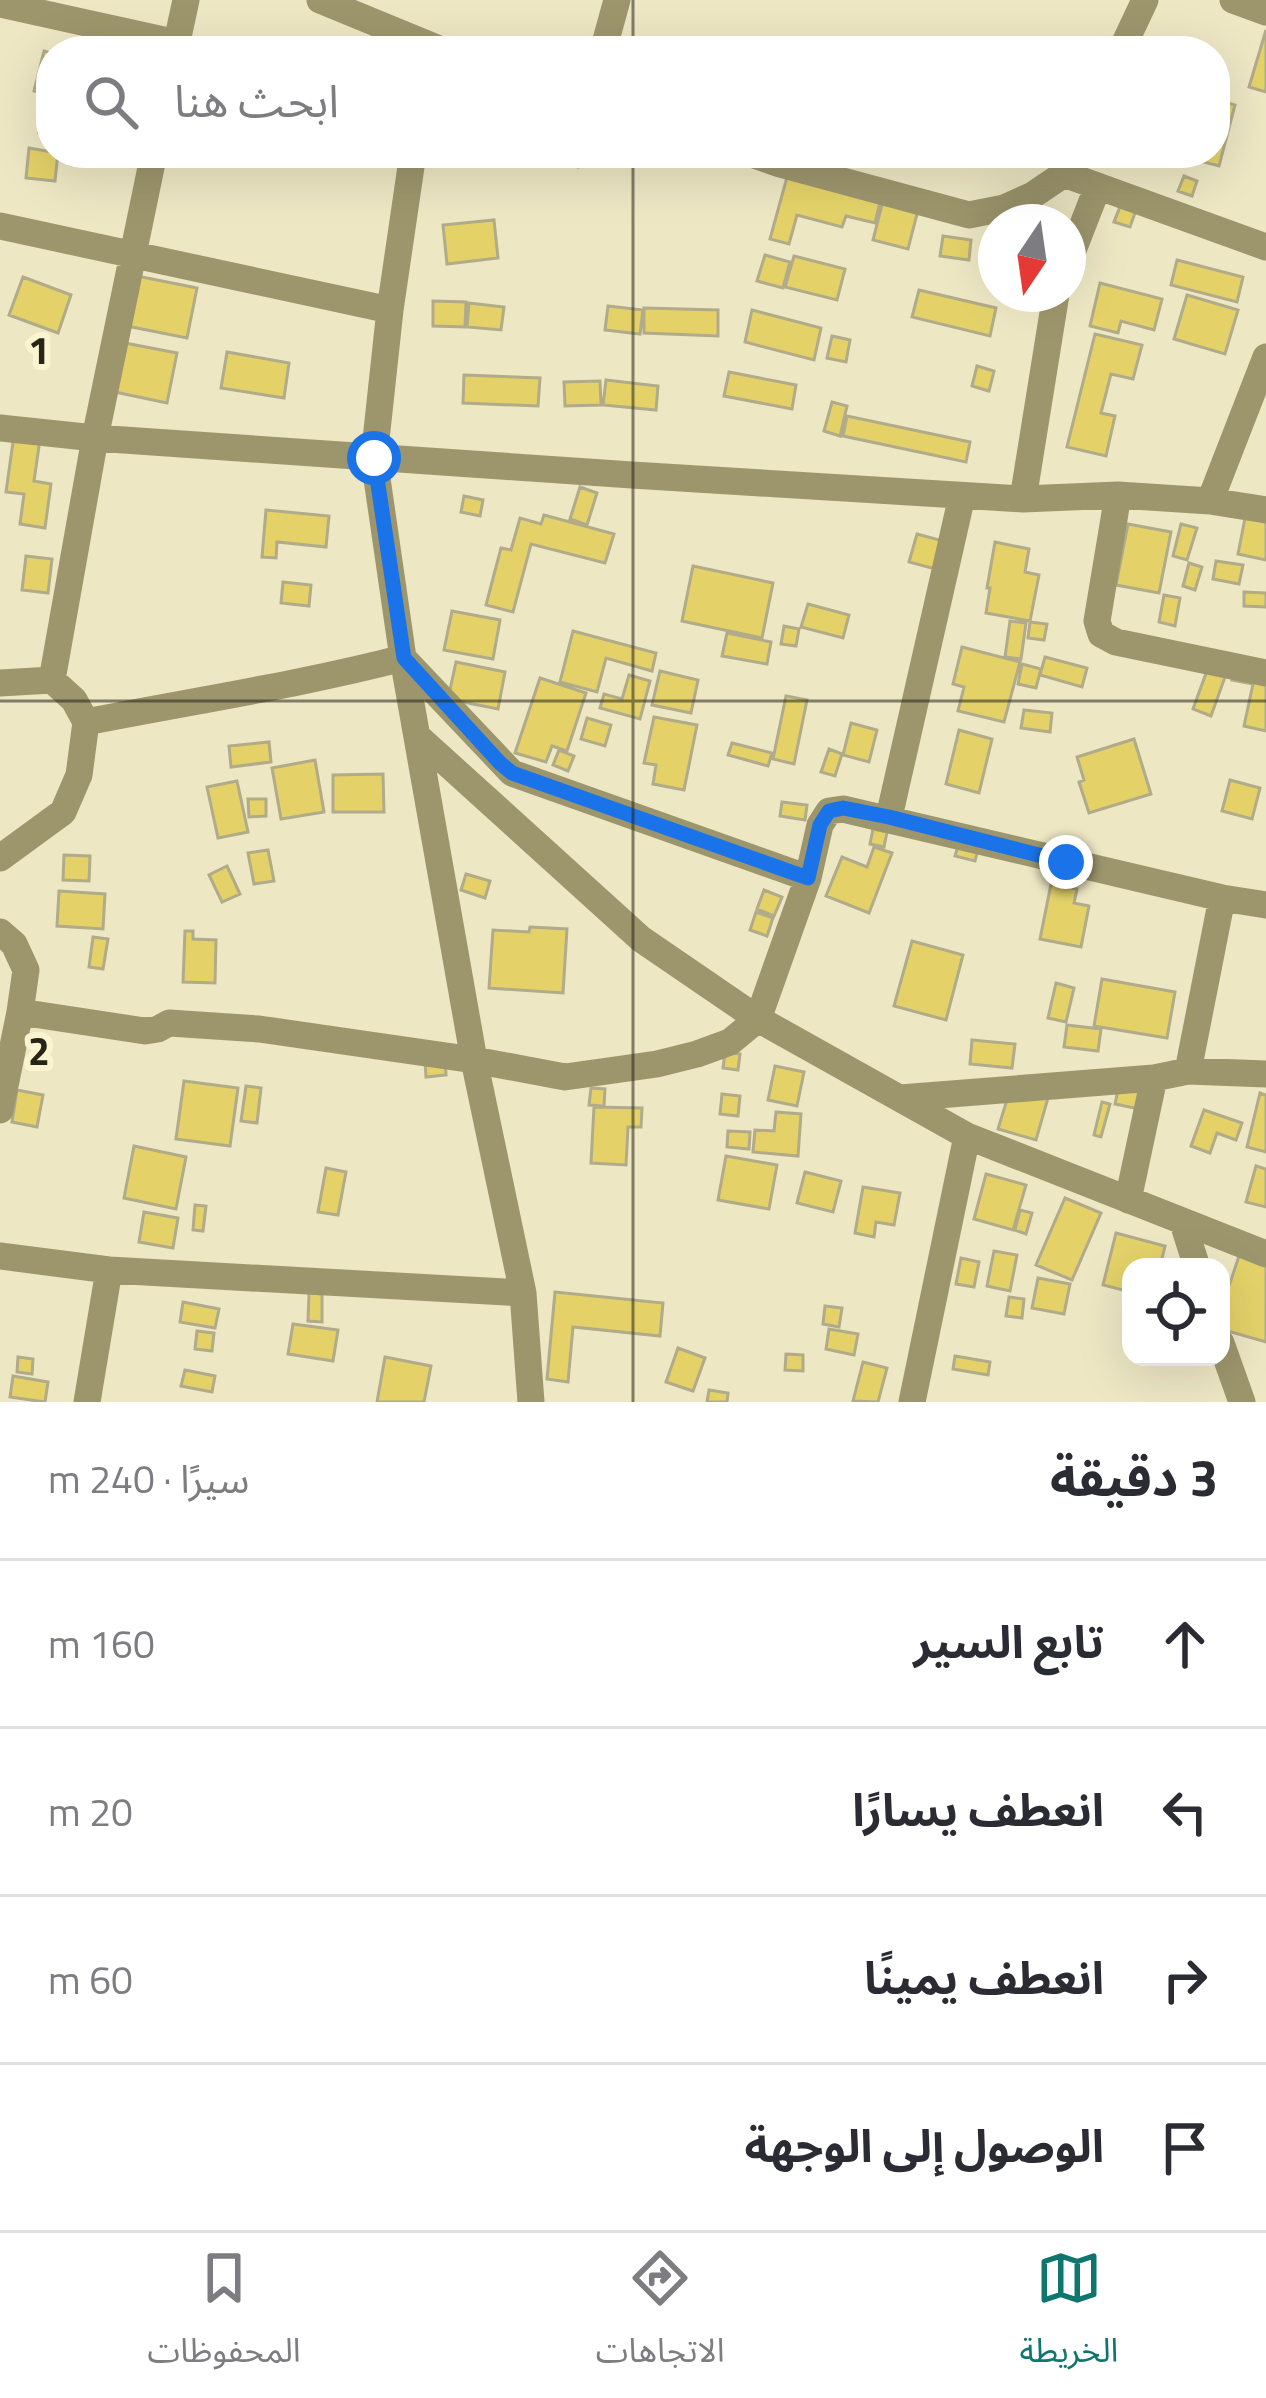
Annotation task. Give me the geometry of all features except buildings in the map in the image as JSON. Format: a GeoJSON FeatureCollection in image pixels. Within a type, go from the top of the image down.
{"type":"FeatureCollection","features":[{"type":"Feature","properties":{"kind":"street"},"geometry":{"type":"LineString","coordinates":[[178,36],[186,0]]}},
{"type":"Feature","properties":{"kind":"street"},"geometry":{"type":"LineString","coordinates":[[320,0],[402,36]]}},
{"type":"Feature","properties":{"kind":"street"},"geometry":{"type":"LineString","coordinates":[[607,36],[617,0]]}},
{"type":"Feature","properties":{"kind":"street"},"geometry":{"type":"LineString","coordinates":[[1128,36],[1145,0]]}},
{"type":"Feature","properties":{"kind":"street"},"geometry":{"type":"LineString","coordinates":[[1233,0],[1266,11]]}},
{"type":"Feature","properties":{"kind":"street"},"geometry":{"type":"LineString","coordinates":[[0,4],[131,36]]}},
{"type":"Feature","properties":{"kind":"street"},"geometry":{"type":"LineString","coordinates":[[52,680],[94,438],[151,168]]}},
{"type":"Feature","properties":{"kind":"street"},"geometry":{"type":"LineString","coordinates":[[411,168],[374,458],[474,1060],[523,1293],[531,1402]]}},
{"type":"Feature","properties":{"kind":"street"},"geometry":{"type":"LineString","coordinates":[[795,168],[969,214],[1004,208],[1033,195],[1063,168]]}},
{"type":"Feature","properties":{"kind":"street"},"geometry":{"type":"LineString","coordinates":[[1075,168],[1098,186],[1266,247]]}},
{"type":"Feature","properties":{"kind":"street"},"geometry":{"type":"LineString","coordinates":[[1086,217],[1098,186]]}},
{"type":"Feature","properties":{"kind":"street"},"geometry":{"type":"LineString","coordinates":[[0,226],[390,310]]}},
{"type":"Feature","properties":{"kind":"street"},"geometry":{"type":"LineString","coordinates":[[1023,499],[1053,312]]}},
{"type":"Feature","properties":{"kind":"street"},"geometry":{"type":"LineString","coordinates":[[1210,501],[1266,357]]}},
{"type":"Feature","properties":{"kind":"street"},"geometry":{"type":"LineString","coordinates":[[0,428],[374,458],[962,496],[1210,501],[1266,510]]}},
{"type":"Feature","properties":{"kind":"street"},"geometry":{"type":"LineString","coordinates":[[889,817],[962,496]]}},
{"type":"Feature","properties":{"kind":"street"},"geometry":{"type":"LineString","coordinates":[[1118,496],[1097,621],[1101,634],[1116,642],[1266,673]]}},
{"type":"Feature","properties":{"kind":"street"},"geometry":{"type":"LineString","coordinates":[[86,722],[313,681],[404,658]]}},
{"type":"Feature","properties":{"kind":"street"},"geometry":{"type":"LineString","coordinates":[[404,658],[512,773],[808,878]]}},
{"type":"Feature","properties":{"kind":"street"},"geometry":{"type":"LineString","coordinates":[[0,683],[52,680],[74,700],[86,722],[79,776],[63,812],[0,858]]}},
{"type":"Feature","properties":{"kind":"street"},"geometry":{"type":"LineString","coordinates":[[418,737],[641,939],[758,1018],[968,1136],[1266,1254]]}},
{"type":"Feature","properties":{"kind":"street"},"geometry":{"type":"LineString","coordinates":[[20,1012],[146,1031],[170,1023],[259,1029],[565,1077],[657,1064],[730,1042],[758,1018],[808,878],[820,825],[829,811],[843,808],[1266,905]]}},
{"type":"Feature","properties":{"kind":"street"},"geometry":{"type":"LineString","coordinates":[[1188,1072],[1222,898]]}},
{"type":"Feature","properties":{"kind":"street"},"geometry":{"type":"LineString","coordinates":[[0,932],[14,944],[26,970],[0,1109]]}},
{"type":"Feature","properties":{"kind":"street"},"geometry":{"type":"LineString","coordinates":[[901,1098],[1188,1072],[1266,1074]]}},
{"type":"Feature","properties":{"kind":"street"},"geometry":{"type":"LineString","coordinates":[[1128,1200],[1154,1078]]}},
{"type":"Feature","properties":{"kind":"street"},"geometry":{"type":"LineString","coordinates":[[912,1402],[968,1136]]}},
{"type":"Feature","properties":{"kind":"street"},"geometry":{"type":"LineString","coordinates":[[1183,1223],[1194,1258]]}},
{"type":"Feature","properties":{"kind":"street"},"geometry":{"type":"LineString","coordinates":[[0,1256],[109,1270],[523,1293]]}},
{"type":"Feature","properties":{"kind":"street"},"geometry":{"type":"LineString","coordinates":[[87,1402],[109,1270]]}},
{"type":"Feature","properties":{"kind":"street"},"geometry":{"type":"LineString","coordinates":[[1229,1366],[1242,1402]]}},
{"type":"Feature","properties":{"kind":"route"},"geometry":{"type":"LineString","coordinates":[[374,458],[404,658],[512,773],[808,878],[820,825],[829,811],[843,808],[1066,862]]}}]}
